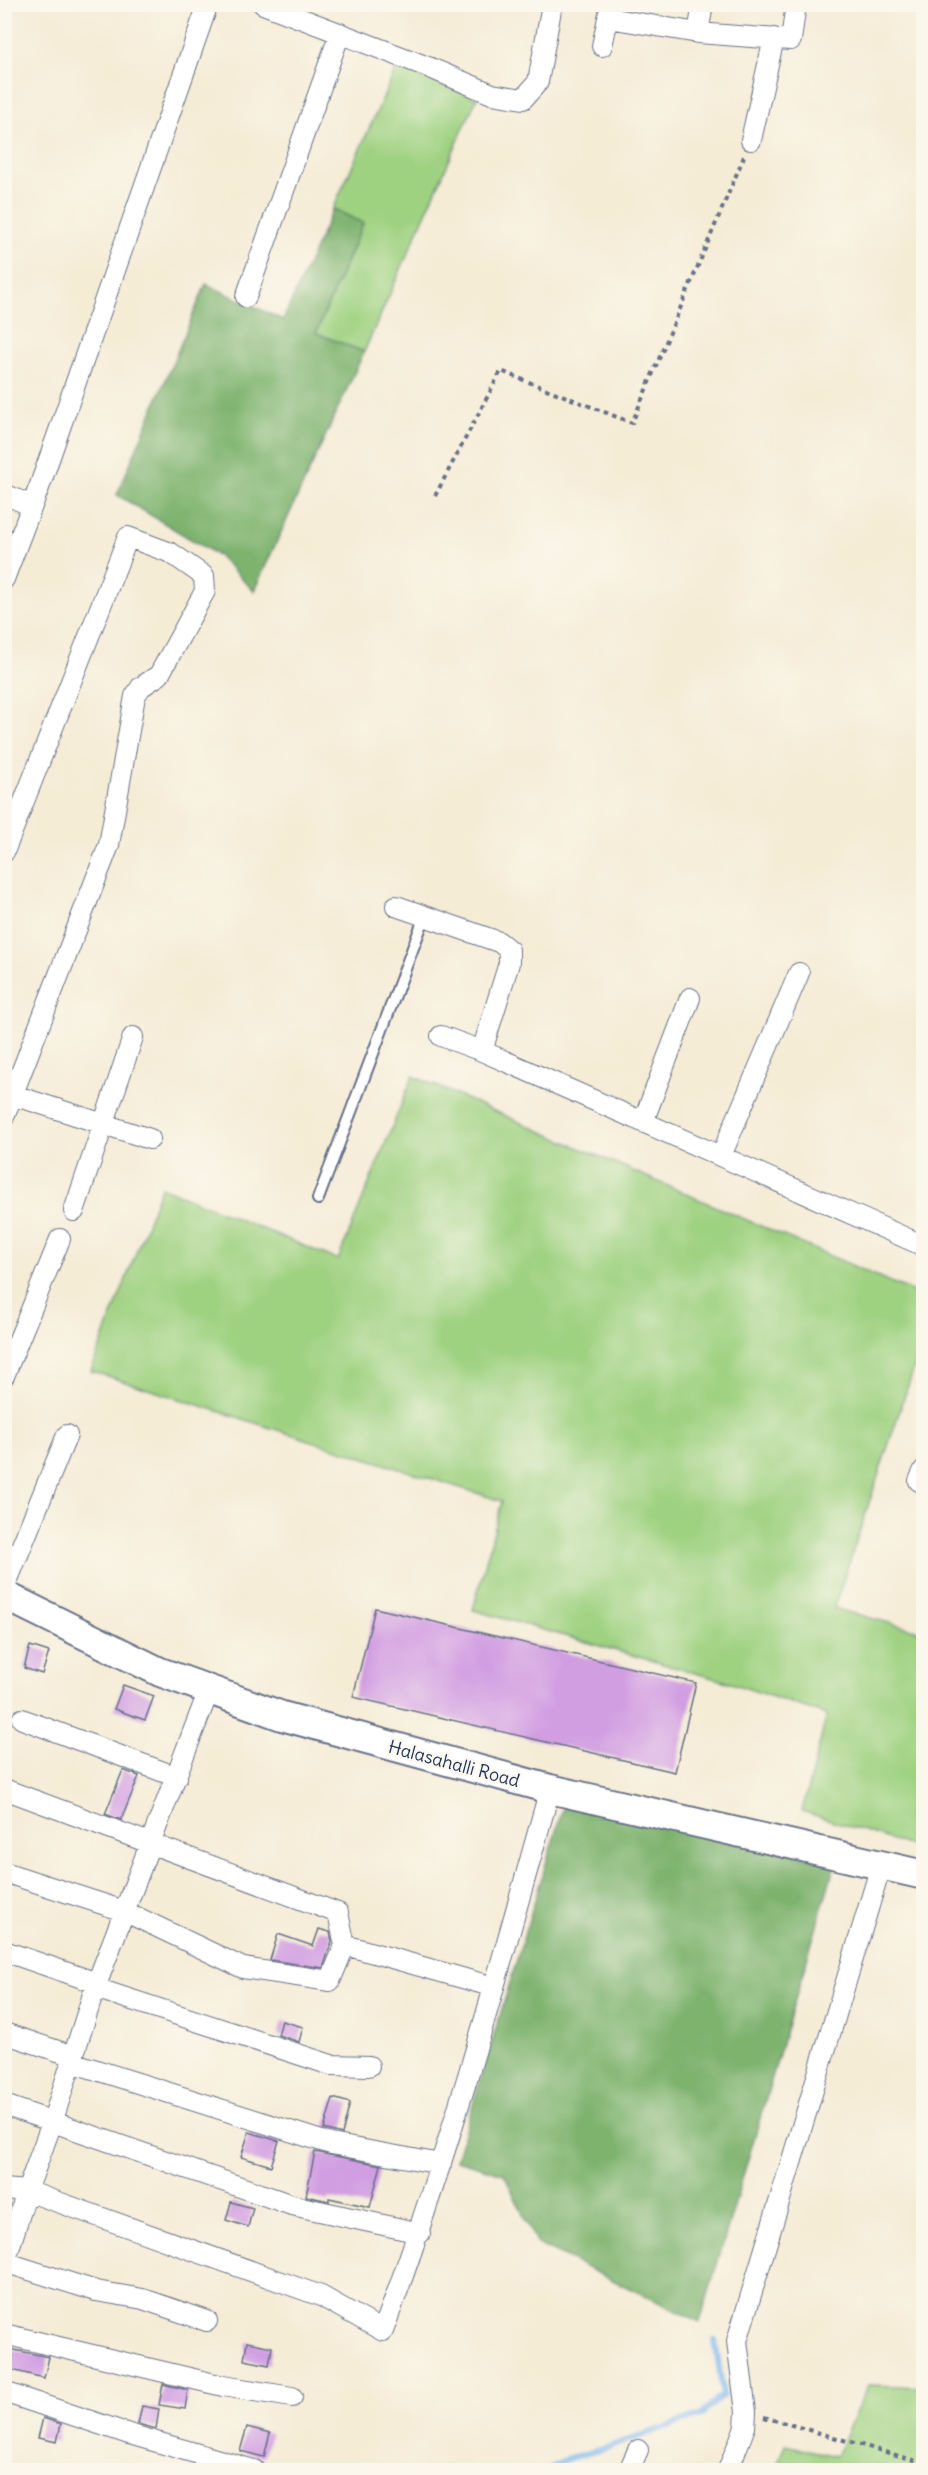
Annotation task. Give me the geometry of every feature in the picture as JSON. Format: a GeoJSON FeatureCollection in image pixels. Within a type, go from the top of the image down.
{"type":"FeatureCollection","features":[{"type":"Feature","properties":{"kind":"main road","name":"Halasahalli Road"},"geometry":{"type":"LineString","coordinates":[[4,1595],[160,1672],[282,1716],[550,1790],[924,1875]]}},
{"type":"Feature","properties":{"kind":"street"},"geometry":{"type":"LineString","coordinates":[[4,579],[32,506],[208,4]]}},
{"type":"Feature","properties":{"kind":"street"},"geometry":{"type":"LineString","coordinates":[[263,4],[287,8],[340,33],[492,94],[523,99],[538,82],[552,4]]}},
{"type":"Feature","properties":{"kind":"street"},"geometry":{"type":"LineString","coordinates":[[698,33],[703,4]]}},
{"type":"Feature","properties":{"kind":"street"},"geometry":{"type":"LineString","coordinates":[[602,46],[608,9],[698,33],[790,40],[796,4]]}},
{"type":"Feature","properties":{"kind":"street"},"geometry":{"type":"LineString","coordinates":[[246,297],[340,33]]}},
{"type":"Feature","properties":{"kind":"street"},"geometry":{"type":"LineString","coordinates":[[751,140],[774,38]]}},
{"type":"Feature","properties":{"kind":"street"},"geometry":{"type":"LineString","coordinates":[[4,494],[32,506]]}},
{"type":"Feature","properties":{"kind":"street"},"geometry":{"type":"LineString","coordinates":[[4,852],[128,537],[171,553],[204,576],[205,591],[159,675],[141,687],[135,696],[110,845],[9,1094],[4,1117]]}},
{"type":"Feature","properties":{"kind":"street"},"geometry":{"type":"LineString","coordinates":[[396,906],[499,942],[509,950],[509,963],[482,1051]]}},
{"type":"Feature","properties":{"kind":"street"},"geometry":{"type":"LineString","coordinates":[[721,1156],[799,974]]}},
{"type":"Feature","properties":{"kind":"street"},"geometry":{"type":"LineString","coordinates":[[643,1122],[690,998]]}},
{"type":"Feature","properties":{"kind":"street"},"geometry":{"type":"LineString","coordinates":[[441,1036],[482,1051],[924,1246]]}},
{"type":"Feature","properties":{"kind":"street"},"geometry":{"type":"LineString","coordinates":[[74,1211],[133,1037]]}},
{"type":"Feature","properties":{"kind":"street"},"geometry":{"type":"LineString","coordinates":[[9,1094],[150,1139]]}},
{"type":"Feature","properties":{"kind":"street"},"geometry":{"type":"LineString","coordinates":[[4,1376],[60,1239]]}},
{"type":"Feature","properties":{"kind":"street"},"geometry":{"type":"LineString","coordinates":[[4,1589],[67,1435]]}},
{"type":"Feature","properties":{"kind":"street"},"geometry":{"type":"LineString","coordinates":[[924,1470],[919,1481],[924,1482]]}},
{"type":"Feature","properties":{"kind":"street"},"geometry":{"type":"LineString","coordinates":[[207,2320],[143,2299],[96,2291],[5,2263],[96,1985],[209,1690]]}},
{"type":"Feature","properties":{"kind":"street"},"geometry":{"type":"LineString","coordinates":[[22,1719],[177,1776]]}},
{"type":"Feature","properties":{"kind":"street"},"geometry":{"type":"LineString","coordinates":[[4,1789],[338,1913],[345,1945],[330,1981],[243,1968],[124,1911],[4,1872]]}},
{"type":"Feature","properties":{"kind":"street"},"geometry":{"type":"LineString","coordinates":[[4,2189],[27,2191],[321,2296],[384,2331],[420,2233],[550,1790]]}},
{"type":"Feature","properties":{"kind":"street"},"geometry":{"type":"LineString","coordinates":[[728,2470],[745,2427],[746,2412],[737,2341],[882,1866]]}},
{"type":"Feature","properties":{"kind":"street"},"geometry":{"type":"LineString","coordinates":[[345,1945],[494,1987]]}},
{"type":"Feature","properties":{"kind":"street"},"geometry":{"type":"LineString","coordinates":[[4,1951],[96,1985],[331,2065],[369,2066]]}},
{"type":"Feature","properties":{"kind":"street"},"geometry":{"type":"LineString","coordinates":[[4,2033],[72,2059],[331,2144],[441,2164]]}},
{"type":"Feature","properties":{"kind":"street"},"geometry":{"type":"LineString","coordinates":[[4,2105],[53,2120],[292,2205],[420,2233]]}},
{"type":"Feature","properties":{"kind":"street"},"geometry":{"type":"LineString","coordinates":[[4,2334],[223,2386],[292,2397]]}},
{"type":"Feature","properties":{"kind":"street"},"geometry":{"type":"LineString","coordinates":[[4,2392],[129,2434],[254,2470]]}},
{"type":"Feature","properties":{"kind":"street"},"geometry":{"type":"LineString","coordinates":[[629,2470],[638,2450]]}},
{"type":"Feature","properties":{"kind":"lane"},"geometry":{"type":"LineString","coordinates":[[318,1199],[425,916]]}},
{"type":"Feature","properties":{"kind":"path"},"geometry":{"type":"LineString","coordinates":[[435,496],[501,371],[632,423],[751,140]]}},
{"type":"Feature","properties":{"kind":"path"},"geometry":{"type":"LineString","coordinates":[[746,2412],[913,2460],[924,2461]]}},
{"type":"Feature","properties":{"kind":"green space"},"geometry":{"type":"Polygon","coordinates":[[[397,67],[477,98],[364,352],[316,333],[363,223],[333,209],[397,67]]]}},
{"type":"Feature","properties":{"kind":"green space"},"geometry":{"type":"Polygon","coordinates":[[[333,209],[363,223],[316,333],[364,352],[254,591],[219,556],[117,495],[206,284],[283,320],[333,209]]]}},
{"type":"Feature","properties":{"kind":"green space"},"geometry":{"type":"Polygon","coordinates":[[[413,1076],[923,1296],[923,1341],[834,1608],[923,1632],[923,1850],[802,1811],[827,1715],[734,1684],[473,1610],[502,1501],[91,1371],[161,1187],[338,1260],[413,1076]]]}},
{"type":"Feature","properties":{"kind":"green space"},"geometry":{"type":"Polygon","coordinates":[[[566,1798],[835,1864],[700,2322],[537,2244],[504,2174],[456,2160],[566,1798]]]}},
{"type":"Feature","properties":{"kind":"green space"},"geometry":{"type":"Polygon","coordinates":[[[868,2385],[923,2387],[923,2470],[775,2470],[785,2445],[836,2456],[868,2385]]]}},
{"type":"Feature","properties":{"kind":"building"},"geometry":{"type":"Polygon","coordinates":[[[375,1608],[696,1683],[675,1772],[353,1697],[375,1608]]]}},
{"type":"Feature","properties":{"kind":"building"},"geometry":{"type":"Polygon","coordinates":[[[30,1646],[49,1652],[42,1674],[24,1668],[30,1646]]]}},
{"type":"Feature","properties":{"kind":"building"},"geometry":{"type":"Polygon","coordinates":[[[123,1685],[154,1696],[145,1720],[114,1709],[123,1685]]]}},
{"type":"Feature","properties":{"kind":"building"},"geometry":{"type":"Polygon","coordinates":[[[123,1770],[139,1776],[121,1820],[105,1814],[123,1770]]]}},
{"type":"Feature","properties":{"kind":"building"},"geometry":{"type":"Polygon","coordinates":[[[319,1929],[330,1932],[332,1941],[323,1968],[270,1960],[278,1934],[313,1946],[319,1929]]]}},
{"type":"Feature","properties":{"kind":"building"},"geometry":{"type":"Polygon","coordinates":[[[282,2021],[303,2027],[299,2042],[278,2035],[282,2021]]]}},
{"type":"Feature","properties":{"kind":"building"},"geometry":{"type":"Polygon","coordinates":[[[333,2098],[350,2103],[342,2134],[324,2129],[333,2098]]]}},
{"type":"Feature","properties":{"kind":"building"},"geometry":{"type":"Polygon","coordinates":[[[249,2132],[279,2141],[271,2166],[241,2157],[249,2132]]]}},
{"type":"Feature","properties":{"kind":"building"},"geometry":{"type":"Polygon","coordinates":[[[315,2152],[381,2165],[370,2207],[329,2198],[329,2201],[306,2196],[315,2152]]]}},
{"type":"Feature","properties":{"kind":"building"},"geometry":{"type":"Polygon","coordinates":[[[231,2202],[253,2208],[248,2227],[226,2220],[231,2202]]]}},
{"type":"Feature","properties":{"kind":"building"},"geometry":{"type":"Polygon","coordinates":[[[247,2342],[272,2347],[269,2365],[244,2360],[247,2342]]]}},
{"type":"Feature","properties":{"kind":"building"},"geometry":{"type":"Polygon","coordinates":[[[4,2348],[49,2357],[44,2378],[4,2368],[4,2348]]]}},
{"type":"Feature","properties":{"kind":"building"},"geometry":{"type":"Polygon","coordinates":[[[163,2384],[188,2390],[185,2409],[159,2405],[163,2384]]]}},
{"type":"Feature","properties":{"kind":"building"},"geometry":{"type":"Polygon","coordinates":[[[142,2406],[159,2409],[156,2429],[138,2424],[142,2406]]]}},
{"type":"Feature","properties":{"kind":"building"},"geometry":{"type":"Polygon","coordinates":[[[43,2418],[61,2424],[57,2442],[38,2438],[43,2418]]]}},
{"type":"Feature","properties":{"kind":"building"},"geometry":{"type":"Polygon","coordinates":[[[247,2427],[270,2433],[264,2457],[240,2451],[247,2427]]]}},
{"type":"Feature","properties":{"kind":"waterway"},"geometry":{"type":"LineString","coordinates":[[547,2470],[566,2459],[701,2415],[723,2395],[715,2340]]}}]}
